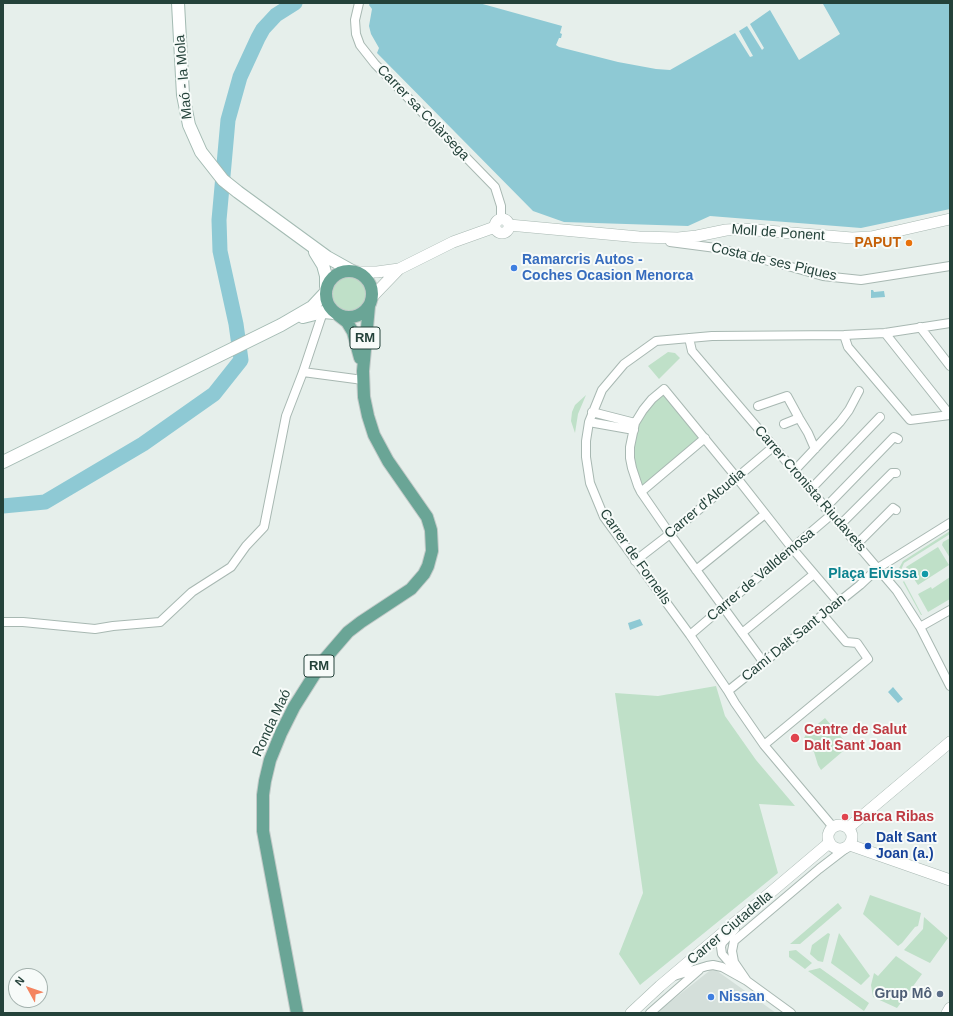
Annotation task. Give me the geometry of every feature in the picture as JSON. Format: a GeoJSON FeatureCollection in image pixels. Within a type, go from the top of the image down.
{"type":"FeatureCollection","features":[{"type":"Feature","properties":{"kind":"main road","name":"Maó - la Mola"},"geometry":{"type":"LineString","coordinates":[[178,3],[183,95],[187,116],[189,126],[196,143],[210,165],[223,180],[238,192],[327,257],[354,272]]}},
{"type":"Feature","properties":{"kind":"main road","name":"Maó - la Mola"},"geometry":{"type":"LineString","coordinates":[[306,242],[318,256],[323,265],[326,276],[326,290]]}},
{"type":"Feature","properties":{"kind":"main road"},"geometry":{"type":"LineString","coordinates":[[3,462],[223,355],[281,325],[312,307],[326,290],[329,281],[339,273],[354,272],[362,275],[370,285],[370,301],[364,311],[358,316],[344,317],[332,313],[299,318],[281,325]]}},
{"type":"Feature","properties":{"kind":"main road"},"geometry":{"type":"LineString","coordinates":[[326,290],[327,303],[332,313]]}},
{"type":"Feature","properties":{"kind":"main road","name":"Ronda Maó"},"geometry":{"type":"LineString","coordinates":[[363,375],[370,301]]}},
{"type":"Feature","properties":{"kind":"main road","name":"Ronda Maó"},"geometry":{"type":"LineString","coordinates":[[297,1013],[263,832],[264,795],[269,766],[281,733],[294,707],[323,661],[348,632],[411,589],[424,574],[432,551],[431,530],[427,517],[388,461],[374,435],[368,416],[359,352],[353,332],[347,322],[332,313]]}},
{"type":"Feature","properties":{"kind":"street","name":"Carrer sa Colàrsega"},"geometry":{"type":"LineString","coordinates":[[358,7],[355,20],[356,34],[360,45],[384,74],[495,187],[501,206],[502,224]]}},
{"type":"Feature","properties":{"kind":"street","name":"Moll de Ponent"},"geometry":{"type":"LineString","coordinates":[[354,272],[377,272],[399,268],[452,242],[502,224],[640,237],[678,238],[726,230],[743,229],[865,238],[950,219]]}},
{"type":"Feature","properties":{"kind":"street","name":"Costa de ses Piques"},"geometry":{"type":"LineString","coordinates":[[640,237],[716,248],[823,276],[861,280],[950,266]]}},
{"type":"Feature","properties":{"kind":"street","name":"Moll de Ponent"},"geometry":{"type":"LineString","coordinates":[[370,301],[399,268]]}},
{"type":"Feature","properties":{"kind":"street"},"geometry":{"type":"LineString","coordinates":[[3,622],[23,622],[96,629],[160,622],[192,592],[231,567],[246,546],[264,527],[286,416],[303,372],[332,313]]}},
{"type":"Feature","properties":{"kind":"street","name":"Carrer de Fornells"},"geometry":{"type":"LineString","coordinates":[[833,827],[764,745],[735,704],[690,634],[604,517],[590,483],[586,457],[586,441],[589,422],[602,390],[624,364],[656,341],[712,336],[844,335],[885,333],[950,323]]}},
{"type":"Feature","properties":{"kind":"street"},"geometry":{"type":"LineString","coordinates":[[920,328],[950,366]]}},
{"type":"Feature","properties":{"kind":"street"},"geometry":{"type":"LineString","coordinates":[[885,333],[950,415]]}},
{"type":"Feature","properties":{"kind":"street"},"geometry":{"type":"LineString","coordinates":[[844,335],[848,347],[910,420],[950,415]]}},
{"type":"Feature","properties":{"kind":"street","name":"Carrer Cronista Riudavets"},"geometry":{"type":"LineString","coordinates":[[689,338],[692,351],[897,592],[920,627],[950,686]]}},
{"type":"Feature","properties":{"kind":"street"},"geometry":{"type":"LineString","coordinates":[[303,372],[363,375]]}},
{"type":"Feature","properties":{"kind":"street"},"geometry":{"type":"LineString","coordinates":[[764,663],[641,492],[632,468],[630,447],[635,427],[643,410],[652,398],[664,389],[705,438],[792,548],[838,602]]}},
{"type":"Feature","properties":{"kind":"street"},"geometry":{"type":"LineString","coordinates":[[794,471],[840,422],[849,410],[860,390]]}},
{"type":"Feature","properties":{"kind":"street"},"geometry":{"type":"LineString","coordinates":[[758,406],[787,396],[808,433],[815,449]]}},
{"type":"Feature","properties":{"kind":"street"},"geometry":{"type":"LineString","coordinates":[[592,412],[635,427]]}},
{"type":"Feature","properties":{"kind":"street"},"geometry":{"type":"LineString","coordinates":[[810,490],[880,417]]}},
{"type":"Feature","properties":{"kind":"street"},"geometry":{"type":"LineString","coordinates":[[784,424],[799,418]]}},
{"type":"Feature","properties":{"kind":"street"},"geometry":{"type":"LineString","coordinates":[[589,422],[635,427]]}},
{"type":"Feature","properties":{"kind":"street"},"geometry":{"type":"LineString","coordinates":[[825,508],[894,437],[898,439]]}},
{"type":"Feature","properties":{"kind":"street"},"geometry":{"type":"LineString","coordinates":[[641,492],[705,438]]}},
{"type":"Feature","properties":{"kind":"street","name":"Carrer d'Alcudia"},"geometry":{"type":"LineString","coordinates":[[636,561],[773,447]]}},
{"type":"Feature","properties":{"kind":"street"},"geometry":{"type":"LineString","coordinates":[[840,525],[892,473],[896,473]]}},
{"type":"Feature","properties":{"kind":"street"},"geometry":{"type":"LineString","coordinates":[[857,544],[893,508],[896,510]]}},
{"type":"Feature","properties":{"kind":"street"},"geometry":{"type":"LineString","coordinates":[[696,570],[765,514]]}},
{"type":"Feature","properties":{"kind":"street","name":"Carrer de Valldemosa"},"geometry":{"type":"LineString","coordinates":[[690,634],[831,515]]}},
{"type":"Feature","properties":{"kind":"street","name":"Camí Dalt Sant Joan"},"geometry":{"type":"LineString","coordinates":[[728,691],[823,615],[878,568],[950,523]]}},
{"type":"Feature","properties":{"kind":"street"},"geometry":{"type":"LineString","coordinates":[[742,633],[814,574]]}},
{"type":"Feature","properties":{"kind":"street"},"geometry":{"type":"LineString","coordinates":[[920,627],[950,610]]}},
{"type":"Feature","properties":{"kind":"street"},"geometry":{"type":"LineString","coordinates":[[764,745],[868,659],[857,643],[846,642],[823,615]]}},
{"type":"Feature","properties":{"kind":"street"},"geometry":{"type":"LineString","coordinates":[[848,828],[950,742]]}},
{"type":"Feature","properties":{"kind":"street"},"geometry":{"type":"LineString","coordinates":[[848,847],[853,836],[848,828],[840,825],[833,827],[828,838],[835,849],[841,850],[848,847],[867,851],[950,880]]}},
{"type":"Feature","properties":{"kind":"street","name":"Carrer Ciutadella"},"geometry":{"type":"LineString","coordinates":[[631,1013],[671,977],[830,843]]}},
{"type":"Feature","properties":{"kind":"street","name":"Carrer Ciutadella"},"geometry":{"type":"LineString","coordinates":[[747,981],[734,962],[732,951],[734,942],[819,869],[848,847]]}},
{"type":"Feature","properties":{"kind":"street"},"geometry":{"type":"LineString","coordinates":[[747,981],[722,954],[722,942],[748,917],[752,909]]}},
{"type":"Feature","properties":{"kind":"street"},"geometry":{"type":"LineString","coordinates":[[671,977],[713,965],[722,967],[747,981],[791,1013]]}},
{"type":"Feature","properties":{"kind":"street"},"geometry":{"type":"LineString","coordinates":[[650,1013],[703,967]]}},
{"type":"Feature","properties":{"kind":"street"},"geometry":{"type":"LineString","coordinates":[[947,1013],[950,1008]]}},
{"type":"Feature","properties":{"kind":"shaded area"},"geometry":{"type":"Polygon","coordinates":[[[713,968],[776,1013],[656,1013],[713,968]]]}},
{"type":"Feature","properties":{"kind":"green space"},"geometry":{"type":"Polygon","coordinates":[[[349,276],[359,279],[364,284],[367,294],[364,304],[359,309],[349,312],[339,309],[334,304],[331,294],[334,284],[339,279],[349,276]]]}},
{"type":"Feature","properties":{"kind":"green space"},"geometry":{"type":"Polygon","coordinates":[[[668,352],[675,353],[680,358],[659,379],[648,366],[668,352]]]}},
{"type":"Feature","properties":{"kind":"green space"},"geometry":{"type":"Polygon","coordinates":[[[663,394],[701,439],[642,489],[637,478],[633,452],[637,428],[644,413],[663,394]]]}},
{"type":"Feature","properties":{"kind":"green space"},"geometry":{"type":"Polygon","coordinates":[[[586,395],[578,414],[575,433],[571,421],[572,412],[575,405],[586,395]]]}},
{"type":"Feature","properties":{"kind":"green space"},"geometry":{"type":"Polygon","coordinates":[[[950,531],[950,534],[904,563],[901,574],[899,574],[898,570],[903,561],[950,531]]]}},
{"type":"Feature","properties":{"kind":"green space"},"geometry":{"type":"Polygon","coordinates":[[[950,538],[950,558],[942,545],[943,542],[950,538]]]}},
{"type":"Feature","properties":{"kind":"green space"},"geometry":{"type":"Polygon","coordinates":[[[938,547],[949,565],[918,585],[906,567],[938,547]]]}},
{"type":"Feature","properties":{"kind":"green space"},"geometry":{"type":"Polygon","coordinates":[[[950,577],[950,599],[928,612],[918,594],[931,587],[932,589],[950,577]]]}},
{"type":"Feature","properties":{"kind":"green space"},"geometry":{"type":"Polygon","coordinates":[[[904,581],[922,615],[903,582],[904,581]]]}},
{"type":"Feature","properties":{"kind":"green space"},"geometry":{"type":"Polygon","coordinates":[[[716,686],[725,716],[756,760],[795,806],[759,804],[778,873],[640,985],[619,954],[643,893],[615,693],[658,696],[716,686]]]}},
{"type":"Feature","properties":{"kind":"green space"},"geometry":{"type":"Polygon","coordinates":[[[825,718],[849,746],[821,770],[814,752],[804,738],[807,733],[825,718]]]}},
{"type":"Feature","properties":{"kind":"green space"},"geometry":{"type":"Polygon","coordinates":[[[870,895],[921,913],[918,926],[915,927],[898,946],[863,914],[870,895]]]}},
{"type":"Feature","properties":{"kind":"green space"},"geometry":{"type":"Polygon","coordinates":[[[838,903],[842,908],[800,944],[790,944],[838,903]]]}},
{"type":"Feature","properties":{"kind":"green space"},"geometry":{"type":"Polygon","coordinates":[[[924,917],[948,938],[930,963],[904,950],[923,929],[924,917]]]}},
{"type":"Feature","properties":{"kind":"green space"},"geometry":{"type":"Polygon","coordinates":[[[828,933],[830,934],[823,962],[818,961],[810,954],[812,945],[828,933]]]}},
{"type":"Feature","properties":{"kind":"green space"},"geometry":{"type":"Polygon","coordinates":[[[839,933],[870,976],[861,985],[831,963],[839,933]]]}},
{"type":"Feature","properties":{"kind":"green space"},"geometry":{"type":"Polygon","coordinates":[[[796,950],[812,963],[805,969],[789,957],[789,951],[796,950]]]}},
{"type":"Feature","properties":{"kind":"green space"},"geometry":{"type":"Polygon","coordinates":[[[896,956],[922,974],[897,1008],[873,997],[871,985],[874,973],[878,976],[896,956]]]}},
{"type":"Feature","properties":{"kind":"green space"},"geometry":{"type":"Polygon","coordinates":[[[820,968],[869,1003],[864,1011],[808,971],[820,968]]]}},
{"type":"Feature","properties":{"kind":"water"},"geometry":{"type":"Polygon","coordinates":[[[370,3],[479,3],[562,26],[560,33],[562,34],[561,38],[559,38],[556,45],[559,47],[618,62],[670,70],[735,33],[750,57],[753,56],[739,31],[747,26],[762,50],[764,48],[750,24],[770,10],[799,60],[840,34],[823,4],[825,3],[950,3],[950,209],[861,228],[710,216],[688,226],[564,222],[533,211],[377,53],[379,48],[371,34],[369,26],[372,9],[369,5],[370,3]]]}},
{"type":"Feature","properties":{"kind":"water"},"geometry":{"type":"Polygon","coordinates":[[[871,290],[874,292],[884,291],[885,297],[871,298],[871,290]]]}},
{"type":"Feature","properties":{"kind":"water"},"geometry":{"type":"Polygon","coordinates":[[[640,619],[643,625],[630,630],[628,623],[640,619]]]}},
{"type":"Feature","properties":{"kind":"water"},"geometry":{"type":"Polygon","coordinates":[[[893,687],[903,699],[898,703],[888,692],[893,687]]]}},
{"type":"Feature","properties":{"kind":"waterway"},"geometry":{"type":"LineString","coordinates":[[3,506],[45,502],[143,444],[214,394],[241,360],[236,324],[220,251],[219,220],[228,120],[240,77],[263,29],[276,15],[295,3]]}},
{"type":"Feature","properties":{"kind":"place","name":"PAPUT"},"geometry":{"type":"Point","coordinates":[909,243]}},
{"type":"Feature","properties":{"kind":"place","name":"Ramarcris Autos - Coches Ocasion Menorca"},"geometry":{"type":"Point","coordinates":[514,268]}},
{"type":"Feature","properties":{"kind":"place","name":"Plaça Eivissa"},"geometry":{"type":"Point","coordinates":[925,574]}},
{"type":"Feature","properties":{"kind":"place","name":"Centre de Salut Dalt Sant Joan"},"geometry":{"type":"Point","coordinates":[795,738]}},
{"type":"Feature","properties":{"kind":"place","name":"Barca Ribas"},"geometry":{"type":"Point","coordinates":[845,817]}},
{"type":"Feature","properties":{"kind":"place","name":"Dalt Sant Joan (a.)"},"geometry":{"type":"Point","coordinates":[868,846]}},
{"type":"Feature","properties":{"kind":"place","name":"Grup Mô"},"geometry":{"type":"Point","coordinates":[940,994]}},
{"type":"Feature","properties":{"kind":"place","name":"Nissan"},"geometry":{"type":"Point","coordinates":[711,997]}}]}
